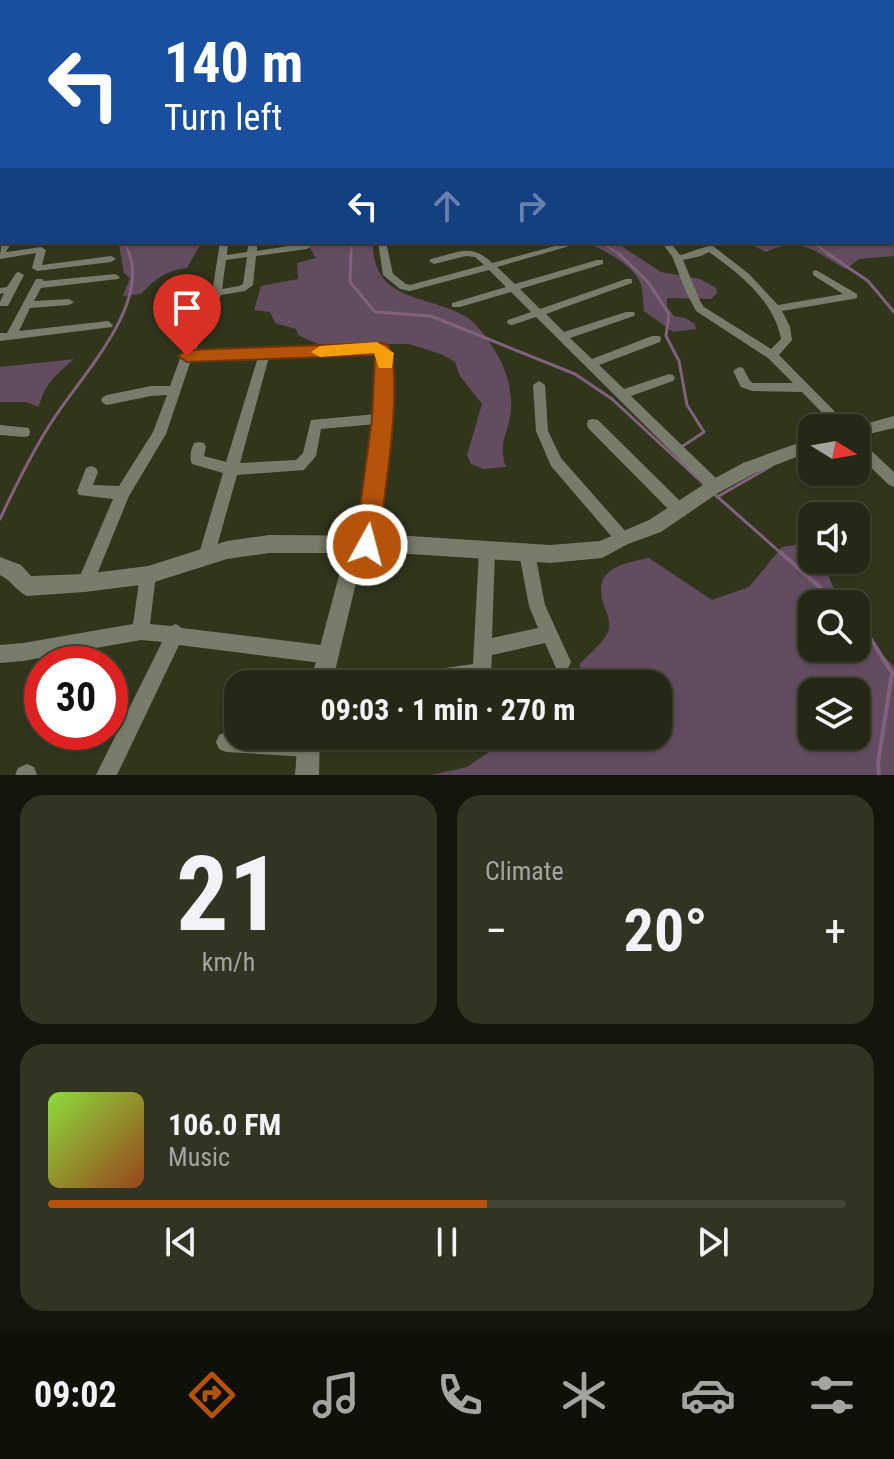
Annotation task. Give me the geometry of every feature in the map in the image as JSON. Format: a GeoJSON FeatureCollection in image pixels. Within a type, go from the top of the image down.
{"type":"FeatureCollection","features":[{"type":"Feature","properties":{"kind":"street"},"geometry":{"type":"LineString","coordinates":[[85,583],[123,493],[159,434],[187,356],[217,293],[224,244]]}},
{"type":"Feature","properties":{"kind":"street"},"geometry":{"type":"LineString","coordinates":[[217,293],[248,285],[253,244]]}},
{"type":"Feature","properties":{"kind":"street"},"geometry":{"type":"LineString","coordinates":[[382,244],[388,275],[403,287],[417,288],[572,244]]}},
{"type":"Feature","properties":{"kind":"street"},"geometry":{"type":"LineString","coordinates":[[667,244],[678,258],[691,298],[700,309],[772,355],[831,414]]}},
{"type":"Feature","properties":{"kind":"street"},"geometry":{"type":"LineString","coordinates":[[678,258],[698,254],[717,244]]}},
{"type":"Feature","properties":{"kind":"street"},"geometry":{"type":"LineString","coordinates":[[224,258],[307,246]]}},
{"type":"Feature","properties":{"kind":"street"},"geometry":{"type":"LineString","coordinates":[[710,248],[739,268],[774,309],[787,340],[772,355]]}},
{"type":"Feature","properties":{"kind":"street"},"geometry":{"type":"LineString","coordinates":[[0,255],[41,250],[35,267],[111,259]]}},
{"type":"Feature","properties":{"kind":"street"},"geometry":{"type":"LineString","coordinates":[[434,261],[471,252],[478,254],[679,449],[711,488]]}},
{"type":"Feature","properties":{"kind":"street"},"geometry":{"type":"LineString","coordinates":[[456,305],[600,262]]}},
{"type":"Feature","properties":{"kind":"street"},"geometry":{"type":"LineString","coordinates":[[6,336],[27,305],[45,267]]}},
{"type":"Feature","properties":{"kind":"street"},"geometry":{"type":"LineString","coordinates":[[774,309],[853,296],[816,273]]}},
{"type":"Feature","properties":{"kind":"street"},"geometry":{"type":"LineString","coordinates":[[4,304],[6,290],[19,275]]}},
{"type":"Feature","properties":{"kind":"street"},"geometry":{"type":"LineString","coordinates":[[37,285],[115,277]]}},
{"type":"Feature","properties":{"kind":"street"},"geometry":{"type":"LineString","coordinates":[[512,322],[629,281]]}},
{"type":"Feature","properties":{"kind":"street"},"geometry":{"type":"LineString","coordinates":[[27,305],[69,302]]}},
{"type":"Feature","properties":{"kind":"street"},"geometry":{"type":"LineString","coordinates":[[564,336],[630,314]]}},
{"type":"Feature","properties":{"kind":"street"},"geometry":{"type":"LineString","coordinates":[[6,336],[108,325]]}},
{"type":"Feature","properties":{"kind":"street"},"geometry":{"type":"LineString","coordinates":[[591,364],[656,339]]}},
{"type":"Feature","properties":{"kind":"street"},"geometry":{"type":"LineString","coordinates":[[187,356],[382,349],[386,362],[382,419],[361,545],[325,670]]}},
{"type":"Feature","properties":{"kind":"street"},"geometry":{"type":"LineString","coordinates":[[206,557],[264,355]]}},
{"type":"Feature","properties":{"kind":"street"},"geometry":{"type":"LineString","coordinates":[[739,371],[745,384],[752,387],[806,388]]}},
{"type":"Feature","properties":{"kind":"street"},"geometry":{"type":"LineString","coordinates":[[624,394],[669,378]]}},
{"type":"Feature","properties":{"kind":"street"},"geometry":{"type":"LineString","coordinates":[[539,385],[542,431],[556,462],[622,538]]}},
{"type":"Feature","properties":{"kind":"street"},"geometry":{"type":"LineString","coordinates":[[107,400],[151,391],[176,390]]}},
{"type":"Feature","properties":{"kind":"street"},"geometry":{"type":"LineString","coordinates":[[199,447],[197,460],[231,469],[299,466],[309,456],[316,424],[382,419]]}},
{"type":"Feature","properties":{"kind":"street"},"geometry":{"type":"LineString","coordinates":[[870,428],[894,422]]}},
{"type":"Feature","properties":{"kind":"street"},"geometry":{"type":"LineString","coordinates":[[593,424],[680,511]]}},
{"type":"Feature","properties":{"kind":"street"},"geometry":{"type":"LineString","coordinates":[[0,430],[24,432]]}},
{"type":"Feature","properties":{"kind":"street"},"geometry":{"type":"LineString","coordinates":[[0,566],[14,572],[27,586],[148,575],[227,550],[269,544],[527,553],[602,549],[655,526],[711,488],[749,468],[798,449]]}},
{"type":"Feature","properties":{"kind":"street"},"geometry":{"type":"LineString","coordinates":[[870,458],[894,481]]}},
{"type":"Feature","properties":{"kind":"street"},"geometry":{"type":"LineString","coordinates":[[91,472],[84,491],[123,493]]}},
{"type":"Feature","properties":{"kind":"street"},"geometry":{"type":"LineString","coordinates":[[483,670],[487,551]]}},
{"type":"Feature","properties":{"kind":"street"},"geometry":{"type":"LineString","coordinates":[[527,553],[531,585],[548,634],[562,662]]}},
{"type":"Feature","properties":{"kind":"street"},"geometry":{"type":"LineString","coordinates":[[141,631],[148,575]]}},
{"type":"Feature","properties":{"kind":"street"},"geometry":{"type":"LineString","coordinates":[[0,654],[141,631],[176,633],[329,655]]}},
{"type":"Feature","properties":{"kind":"street"},"geometry":{"type":"LineString","coordinates":[[106,775],[176,633]]}},
{"type":"Feature","properties":{"kind":"street"},"geometry":{"type":"LineString","coordinates":[[485,648],[548,634]]}},
{"type":"Feature","properties":{"kind":"street"},"geometry":{"type":"LineString","coordinates":[[307,775],[308,750]]}},
{"type":"Feature","properties":{"kind":"shaded area"},"geometry":{"type":"Polygon","coordinates":[[[205,244],[200,245],[187,268],[162,276],[141,294],[123,296],[130,278],[124,273],[119,245],[205,244]]]}},
{"type":"Feature","properties":{"kind":"shaded area"},"geometry":{"type":"Polygon","coordinates":[[[307,244],[373,244],[375,262],[381,276],[391,286],[450,309],[477,326],[499,358],[507,376],[511,406],[503,451],[506,467],[483,469],[471,464],[467,455],[482,404],[460,376],[455,362],[409,344],[318,344],[298,335],[296,329],[275,323],[270,312],[254,310],[261,286],[298,279],[297,263],[316,258],[307,244]]]}},
{"type":"Feature","properties":{"kind":"shaded area"},"geometry":{"type":"Polygon","coordinates":[[[590,244],[618,244],[661,272],[700,279],[716,288],[717,293],[711,299],[667,298],[667,307],[674,316],[685,318],[695,324],[696,329],[673,332],[644,311],[637,277],[618,259],[590,244]]]}},
{"type":"Feature","properties":{"kind":"shaded area"},"geometry":{"type":"Polygon","coordinates":[[[750,244],[894,244],[894,256],[859,259],[846,269],[799,245],[778,247],[766,252],[750,244]]]}},
{"type":"Feature","properties":{"kind":"shaded area"},"geometry":{"type":"Polygon","coordinates":[[[74,359],[48,386],[39,407],[26,402],[0,402],[0,367],[74,359]]]}},
{"type":"Feature","properties":{"kind":"shaded area"},"geometry":{"type":"Polygon","coordinates":[[[798,543],[798,574],[828,574],[834,590],[798,590],[798,662],[870,662],[870,644],[894,666],[894,775],[431,775],[467,767],[492,750],[672,750],[672,670],[580,670],[580,664],[601,643],[609,629],[601,591],[605,576],[618,567],[649,558],[712,600],[749,587],[782,547],[798,543]]]}},
{"type":"Feature","properties":{"kind":"waterway"},"geometry":{"type":"LineString","coordinates":[[125,244],[130,255]]}},
{"type":"Feature","properties":{"kind":"waterway"},"geometry":{"type":"LineString","coordinates":[[351,255],[352,244]]}},
{"type":"Feature","properties":{"kind":"waterway"},"geometry":{"type":"LineString","coordinates":[[603,244],[618,253]]}},
{"type":"Feature","properties":{"kind":"waterway"},"geometry":{"type":"LineString","coordinates":[[815,244],[830,255]]}},
{"type":"Feature","properties":{"kind":"waterway"},"geometry":{"type":"LineString","coordinates":[[0,519],[42,437],[120,320],[129,297],[133,274],[129,253]]}},
{"type":"Feature","properties":{"kind":"waterway"},"geometry":{"type":"LineString","coordinates":[[351,253],[350,282],[375,312],[431,316],[575,374],[612,399],[707,487]]}},
{"type":"Feature","properties":{"kind":"waterway"},"geometry":{"type":"LineString","coordinates":[[618,253],[648,282],[669,314],[666,336],[679,361],[687,405],[704,432],[680,448]]}},
{"type":"Feature","properties":{"kind":"waterway"},"geometry":{"type":"LineString","coordinates":[[827,253],[868,281],[894,312]]}},
{"type":"Feature","properties":{"kind":"waterway"},"geometry":{"type":"LineString","coordinates":[[717,497],[771,466]]}},
{"type":"Feature","properties":{"kind":"waterway"},"geometry":{"type":"LineString","coordinates":[[712,492],[717,497]]}},
{"type":"Feature","properties":{"kind":"waterway"},"geometry":{"type":"LineString","coordinates":[[717,497],[782,554]]}},
{"type":"Feature","properties":{"kind":"waterway"},"geometry":{"type":"LineString","coordinates":[[780,552],[823,590]]}},
{"type":"Feature","properties":{"kind":"waterway"},"geometry":{"type":"LineString","coordinates":[[870,638],[892,673],[878,763],[879,775]]}},
{"type":"Feature","properties":{"kind":"slow traffic"},"geometry":{"type":"LineString","coordinates":[[320,352],[377,347],[385,353],[385,364]]}},
{"type":"Feature","properties":{"kind":"route"},"geometry":{"type":"LineString","coordinates":[[187,356],[382,349],[386,362],[382,419],[367,545]]}}]}
